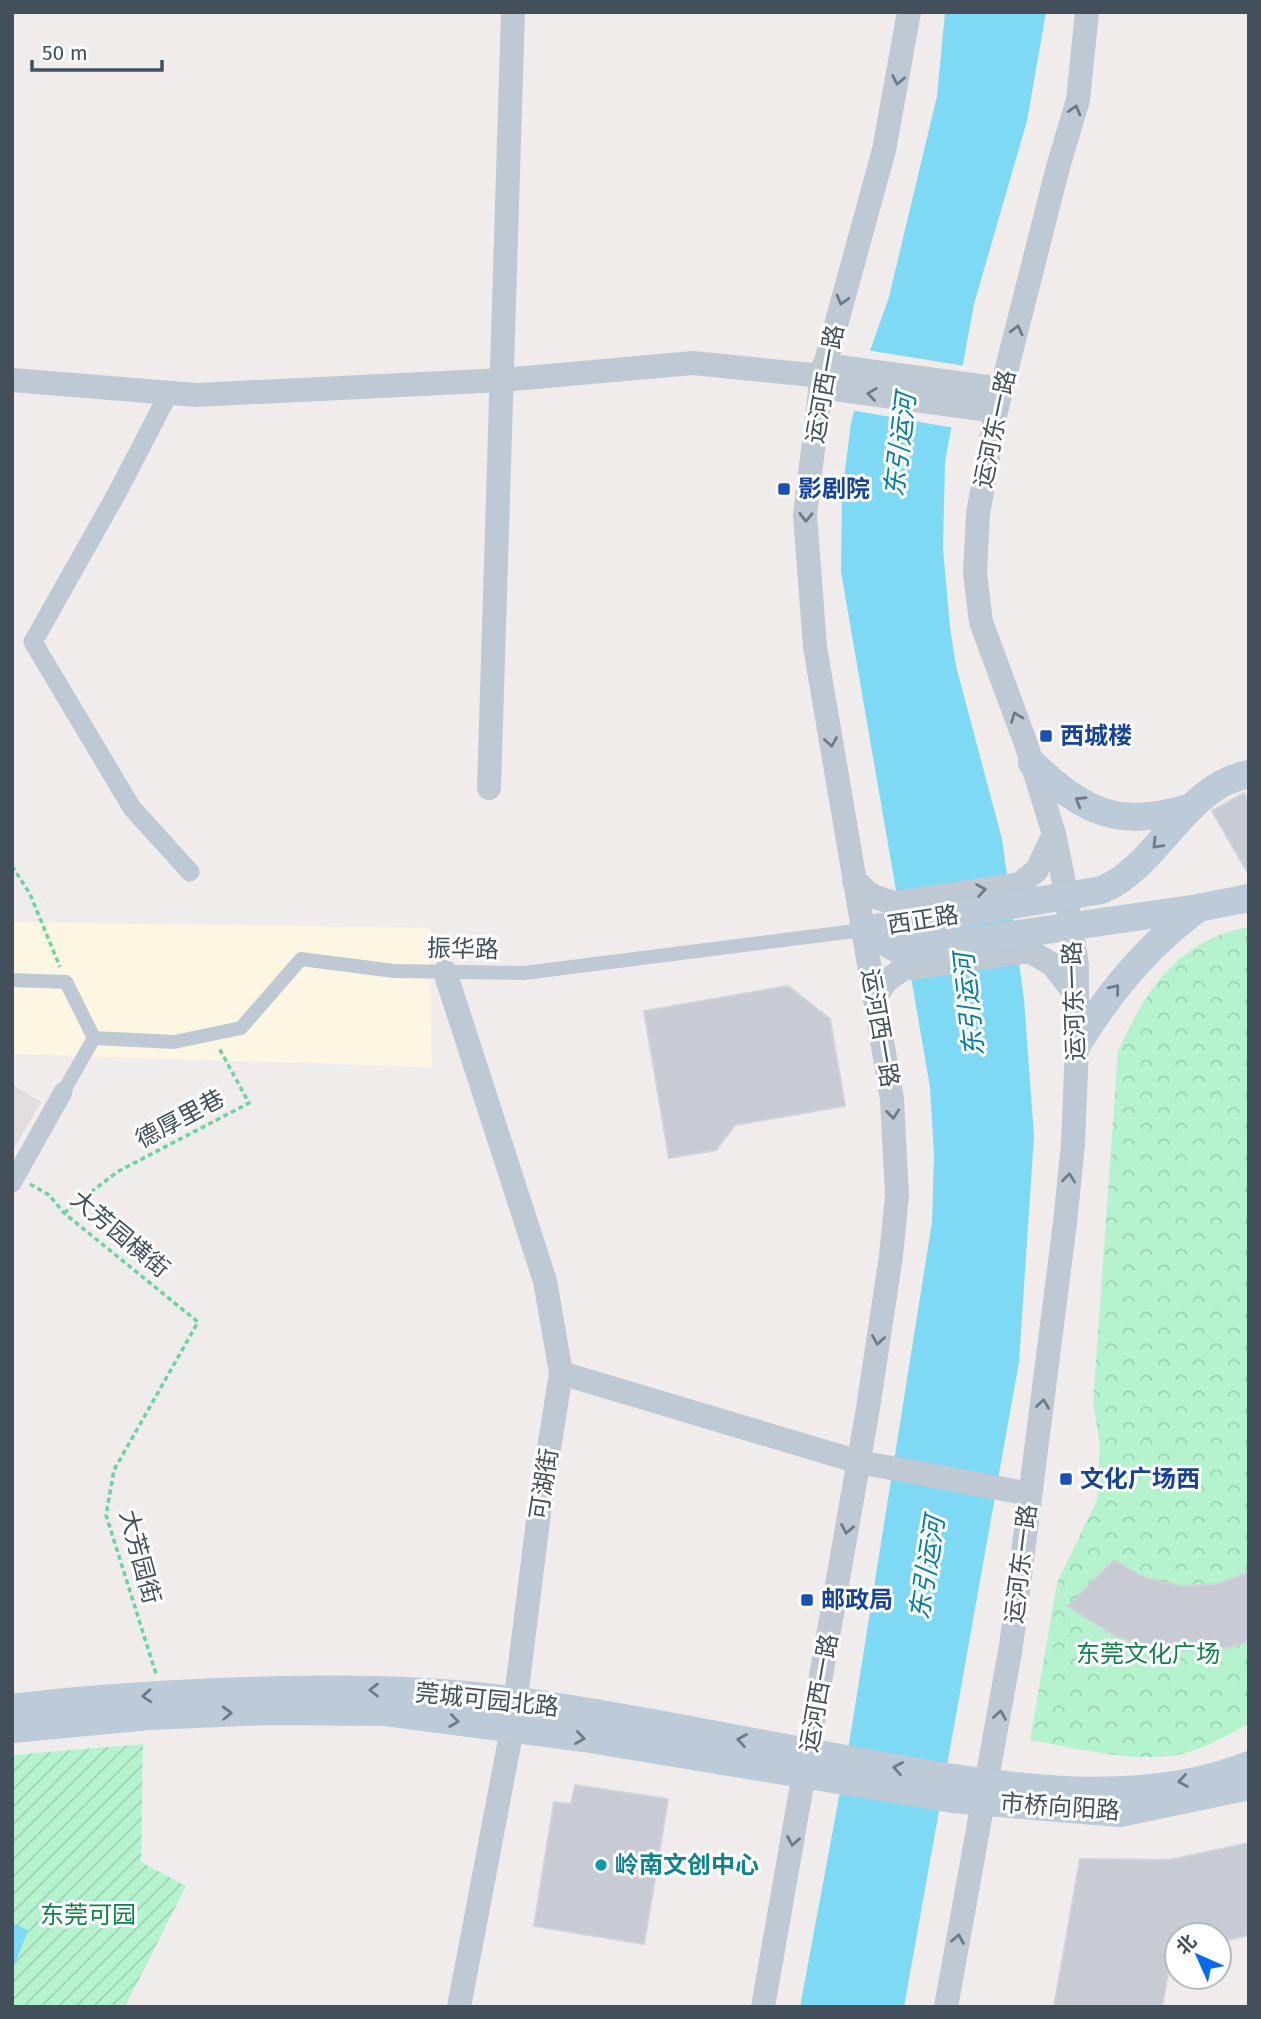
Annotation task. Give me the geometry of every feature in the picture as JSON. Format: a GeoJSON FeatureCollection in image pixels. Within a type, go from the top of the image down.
{"type":"FeatureCollection","features":[{"type":"Feature","properties":{"kind":"main road"},"geometry":{"type":"LineString","coordinates":[[1032,763],[1076,799],[1107,813],[1146,818],[1192,807]]}},
{"type":"Feature","properties":{"kind":"main road","name":"西正路"},"geometry":{"type":"LineString","coordinates":[[1249,774],[1227,781],[1192,807],[1115,884],[1066,897],[1021,894],[895,913],[863,930],[902,960],[1028,942],[1071,925],[1198,908],[1249,898]]}},
{"type":"Feature","properties":{"kind":"main road"},"geometry":{"type":"LineString","coordinates":[[1077,1045],[1100,1007],[1138,961],[1198,908]]}},
{"type":"Feature","properties":{"kind":"main road","name":"莞城可园北路"},"geometry":{"type":"LineString","coordinates":[[12,1708],[162,1695],[270,1690],[391,1690],[515,1700],[807,1763],[954,1789]]}},
{"type":"Feature","properties":{"kind":"main road","name":"莞城可园北路"},"geometry":{"type":"LineString","coordinates":[[12,1729],[149,1716],[270,1711],[385,1712],[807,1763]]}},
{"type":"Feature","properties":{"kind":"main road","name":"市桥向阳路"},"geometry":{"type":"LineString","coordinates":[[987,1792],[1118,1791],[1190,1781],[1249,1765]]}},
{"type":"Feature","properties":{"kind":"main road","name":"市桥向阳路"},"geometry":{"type":"LineString","coordinates":[[954,1789],[1120,1813],[1249,1786]]}},
{"type":"Feature","properties":{"kind":"street"},"geometry":{"type":"LineString","coordinates":[[489,788],[513,12]]}},
{"type":"Feature","properties":{"kind":"street","name":"运河西一路"},"geometry":{"type":"LineString","coordinates":[[763,2007],[859,1462],[891,1256],[897,1196],[892,1100],[815,647],[805,515],[828,377],[884,150],[909,12]]}},
{"type":"Feature","properties":{"kind":"street","name":"运河东一路"},"geometry":{"type":"LineString","coordinates":[[946,2007],[987,1792],[1011,1646],[1065,1223],[1073,1144],[1077,1045],[1077,996],[1071,925],[1054,834],[1032,763],[981,622],[975,573],[978,514],[999,400],[1058,167],[1078,100],[1087,12]]}},
{"type":"Feature","properties":{"kind":"street"},"geometry":{"type":"LineString","coordinates":[[12,380],[210,394],[503,380],[693,363],[828,377],[999,400]]}},
{"type":"Feature","properties":{"kind":"street"},"geometry":{"type":"LineString","coordinates":[[169,393],[117,494],[33,642],[132,808],[190,872]]}},
{"type":"Feature","properties":{"kind":"street"},"geometry":{"type":"LineString","coordinates":[[1021,894],[1043,861],[1054,834]]}},
{"type":"Feature","properties":{"kind":"street"},"geometry":{"type":"LineString","coordinates":[[854,880],[895,913]]}},
{"type":"Feature","properties":{"kind":"street","name":"振华路"},"geometry":{"type":"LineString","coordinates":[[94,1038],[174,1042],[241,1028],[301,959],[394,971],[524,973],[863,930]]}},
{"type":"Feature","properties":{"kind":"street"},"geometry":{"type":"LineString","coordinates":[[1028,942],[1052,964],[1077,996]]}},
{"type":"Feature","properties":{"kind":"street"},"geometry":{"type":"LineString","coordinates":[[875,998],[902,960]]}},
{"type":"Feature","properties":{"kind":"street","name":"可湖街"},"geometry":{"type":"LineString","coordinates":[[445,972],[545,1282],[561,1373],[540,1505],[512,1729],[459,2007]]}},
{"type":"Feature","properties":{"kind":"street"},"geometry":{"type":"LineString","coordinates":[[12,980],[66,982],[94,1038],[14,1180]]}},
{"type":"Feature","properties":{"kind":"street"},"geometry":{"type":"LineString","coordinates":[[561,1373],[859,1462],[1030,1494]]}},
{"type":"Feature","properties":{"kind":"path"},"geometry":{"type":"LineString","coordinates":[[12,866],[30,894],[66,982]]}},
{"type":"Feature","properties":{"kind":"path","name":"德厚里巷"},"geometry":{"type":"LineString","coordinates":[[64,1213],[117,1172],[249,1103],[211,1034]]}},
{"type":"Feature","properties":{"kind":"path","name":"大芳园横街"},"geometry":{"type":"LineString","coordinates":[[14,1180],[49,1195],[64,1213],[198,1322]]}},
{"type":"Feature","properties":{"kind":"path","name":"大芳园街"},"geometry":{"type":"LineString","coordinates":[[162,1695],[106,1515],[114,1470],[198,1322]]}},
{"type":"Feature","properties":{"kind":"shaded area"},"geometry":{"type":"Polygon","coordinates":[[[12,922],[430,928],[432,1067],[12,1054],[12,922]]]}},
{"type":"Feature","properties":{"kind":"shaded area"},"geometry":{"type":"Polygon","coordinates":[[[12,1084],[41,1102],[12,1152],[12,1084]]]}},
{"type":"Feature","properties":{"kind":"green space","name":"东莞文化广场"},"geometry":{"type":"Polygon","coordinates":[[[1249,927],[1249,1723],[1201,1748],[1170,1756],[1117,1755],[1030,1740],[1057,1583],[1097,1500],[1100,1445],[1093,1403],[1118,1051],[1140,1008],[1167,971],[1202,943],[1224,933],[1249,927]]]}},
{"type":"Feature","properties":{"kind":"green space","name":"东莞可园"},"geometry":{"type":"Polygon","coordinates":[[[143,1744],[141,1862],[186,1886],[125,2007],[12,2007],[12,1755],[143,1744]]]}},
{"type":"Feature","properties":{"kind":"water","name":"东引运河"},"geometry":{"type":"Polygon","coordinates":[[[945,12],[1046,12],[1027,121],[974,304],[945,462],[943,549],[956,666],[1002,839],[1024,999],[1034,1136],[1019,1362],[904,2007],[800,2007],[850,1738],[932,1222],[934,1155],[930,1087],[841,572],[842,494],[851,423],[867,359],[889,297],[937,96],[945,12]]]}},
{"type":"Feature","properties":{"kind":"water"},"geometry":{"type":"Polygon","coordinates":[[[12,1923],[28,1930],[12,1972],[12,1923]]]}},
{"type":"Feature","properties":{"kind":"pier"},"geometry":{"type":"Polygon","coordinates":[[[866,350],[965,366],[955,428],[850,410],[866,350]]]}},
{"type":"Feature","properties":{"kind":"building"},"geometry":{"type":"Polygon","coordinates":[[[1244,793],[1249,802],[1249,875],[1212,811],[1244,793]]]}},
{"type":"Feature","properties":{"kind":"building"},"geometry":{"type":"Polygon","coordinates":[[[788,986],[830,1019],[845,1106],[735,1125],[716,1150],[669,1158],[644,1011],[788,986]]]}},
{"type":"Feature","properties":{"kind":"building"},"geometry":{"type":"Polygon","coordinates":[[[1114,1560],[1143,1577],[1180,1586],[1218,1584],[1249,1572],[1249,1641],[1232,1647],[1173,1651],[1117,1637],[1068,1606],[1114,1560]]]}},
{"type":"Feature","properties":{"kind":"building","name":"岭南文创中心"},"geometry":{"type":"Polygon","coordinates":[[[575,1785],[668,1799],[644,1944],[534,1926],[554,1802],[571,1804],[575,1785]]]}},
{"type":"Feature","properties":{"kind":"building"},"geometry":{"type":"Polygon","coordinates":[[[1249,1843],[1249,1935],[1233,1939],[1233,1921],[1163,1921],[1165,1991],[1162,2007],[1054,2007],[1080,1859],[1169,1860],[1249,1843]]]}},
{"type":"Feature","properties":{"kind":"place","name":"影剧院"},"geometry":{"type":"Point","coordinates":[784,489]}},
{"type":"Feature","properties":{"kind":"place","name":"西城楼"},"geometry":{"type":"Point","coordinates":[1046,736]}},
{"type":"Feature","properties":{"kind":"place","name":"文化广场西"},"geometry":{"type":"Point","coordinates":[1066,1479]}},
{"type":"Feature","properties":{"kind":"place","name":"邮政局"},"geometry":{"type":"Point","coordinates":[807,1600]}},
{"type":"Feature","properties":{"kind":"place","name":"岭南文创中心"},"geometry":{"type":"Point","coordinates":[601,1865]}}]}
